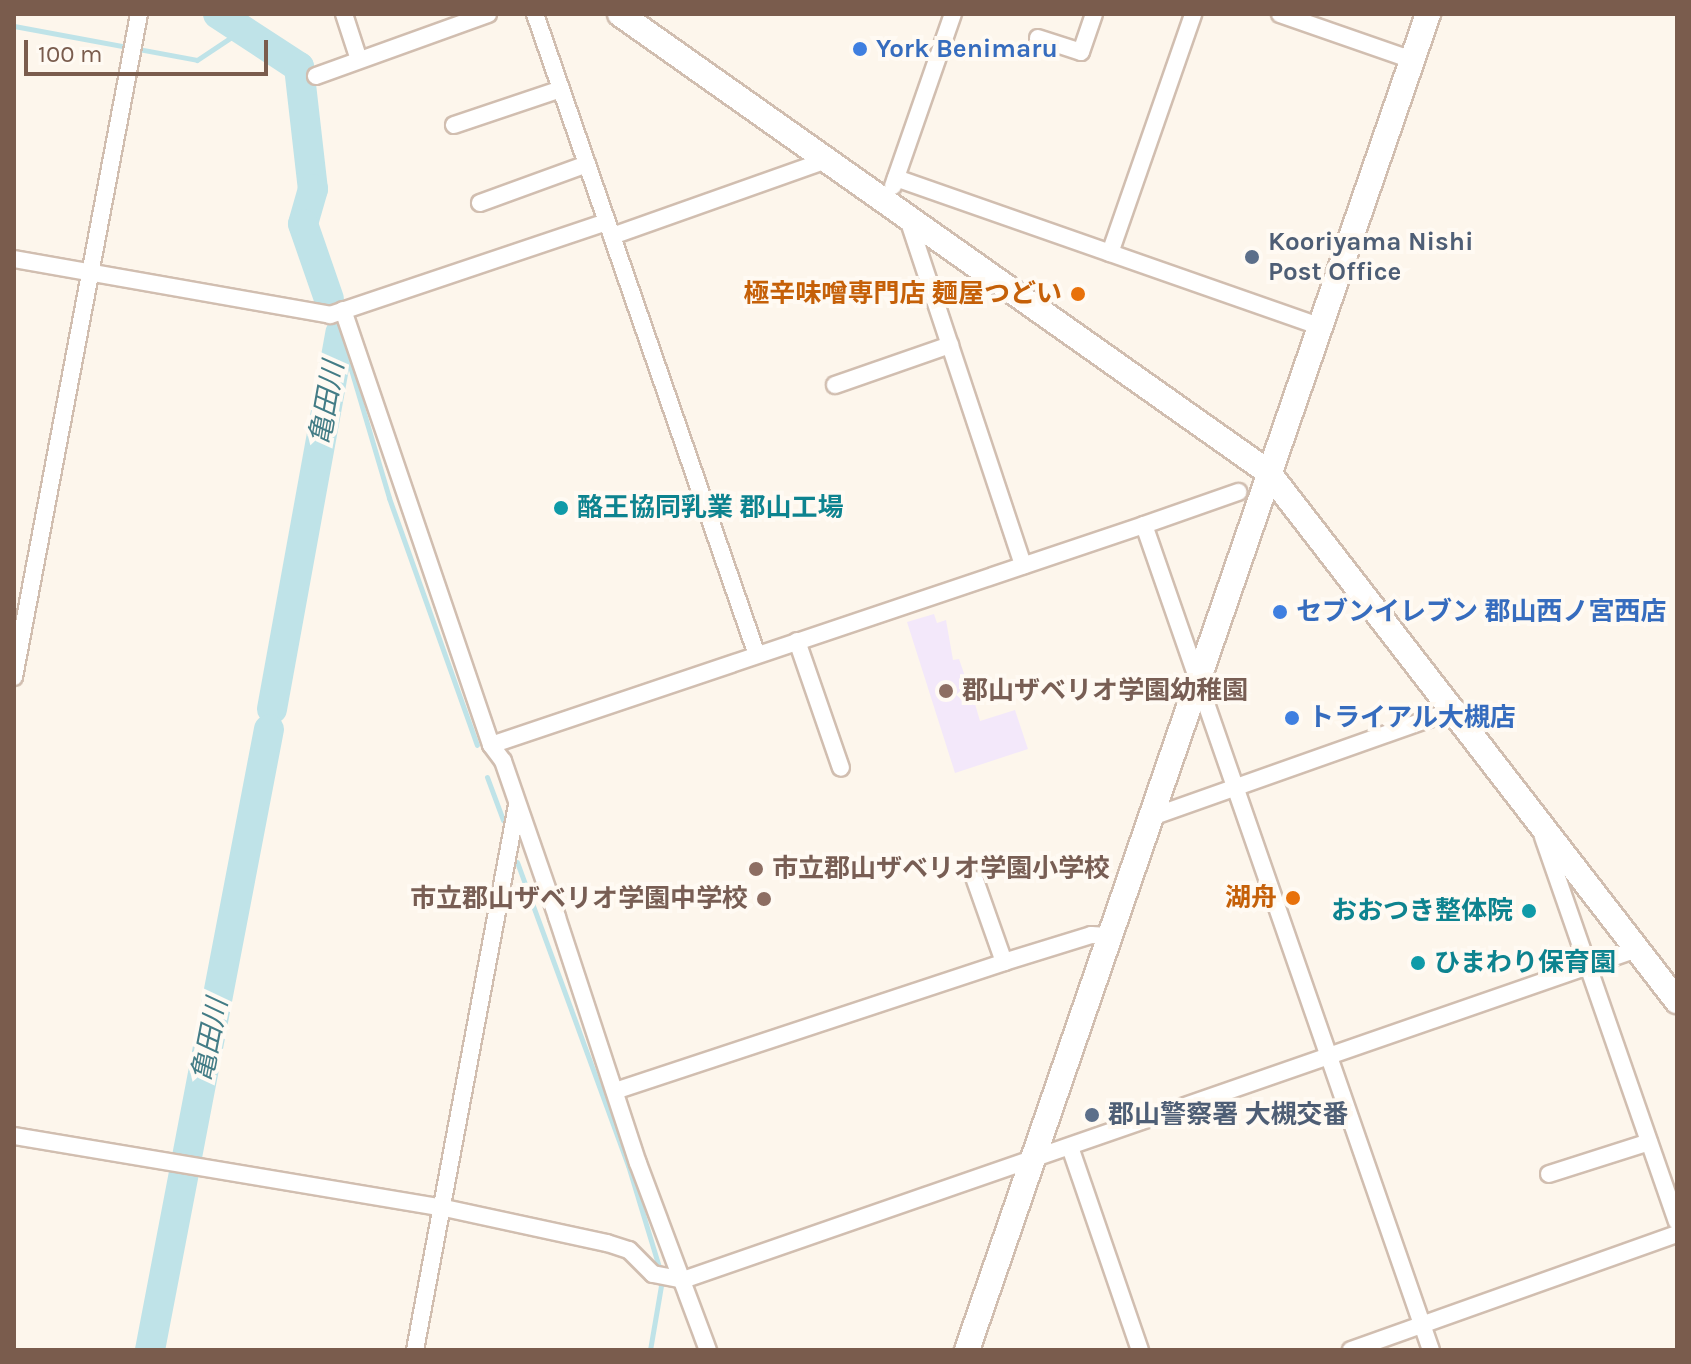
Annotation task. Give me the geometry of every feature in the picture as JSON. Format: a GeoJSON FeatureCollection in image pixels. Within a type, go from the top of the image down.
{"type":"FeatureCollection","features":[{"type":"Feature","properties":{"kind":"street"},"geometry":{"type":"LineString","coordinates":[[14,677],[139,14]]}},
{"type":"Feature","properties":{"kind":"street"},"geometry":{"type":"LineString","coordinates":[[344,14],[359,60]]}},
{"type":"Feature","properties":{"kind":"street"},"geometry":{"type":"LineString","coordinates":[[316,76],[488,14]]}},
{"type":"Feature","properties":{"kind":"street"},"geometry":{"type":"LineString","coordinates":[[535,14],[757,655]]}},
{"type":"Feature","properties":{"kind":"street"},"geometry":{"type":"LineString","coordinates":[[620,14],[1268,472],[1457,709],[1677,1001]]}},
{"type":"Feature","properties":{"kind":"street"},"geometry":{"type":"LineString","coordinates":[[887,204],[953,14]]}},
{"type":"Feature","properties":{"kind":"street"},"geometry":{"type":"LineString","coordinates":[[1038,38],[1081,52],[1094,14]]}},
{"type":"Feature","properties":{"kind":"street"},"geometry":{"type":"LineString","coordinates":[[1110,253],[1193,14]]}},
{"type":"Feature","properties":{"kind":"street"},"geometry":{"type":"LineString","coordinates":[[1280,14],[1412,60]]}},
{"type":"Feature","properties":{"kind":"street"},"geometry":{"type":"LineString","coordinates":[[967,1350],[1428,14]]}},
{"type":"Feature","properties":{"kind":"street"},"geometry":{"type":"LineString","coordinates":[[454,125],[561,89]]}},
{"type":"Feature","properties":{"kind":"street"},"geometry":{"type":"LineString","coordinates":[[14,259],[330,315],[827,160]]}},
{"type":"Feature","properties":{"kind":"street"},"geometry":{"type":"LineString","coordinates":[[480,203],[587,164]]}},
{"type":"Feature","properties":{"kind":"street"},"geometry":{"type":"LineString","coordinates":[[896,178],[1318,326]]}},
{"type":"Feature","properties":{"kind":"street"},"geometry":{"type":"LineString","coordinates":[[908,219],[1023,565]]}},
{"type":"Feature","properties":{"kind":"street"},"geometry":{"type":"LineString","coordinates":[[343,310],[491,745],[503,761],[678,1279],[708,1350]]}},
{"type":"Feature","properties":{"kind":"street"},"geometry":{"type":"LineString","coordinates":[[835,385],[950,345]]}},
{"type":"Feature","properties":{"kind":"street"},"geometry":{"type":"LineString","coordinates":[[491,745],[1238,492]]}},
{"type":"Feature","properties":{"kind":"street"},"geometry":{"type":"LineString","coordinates":[[1144,525],[1199,675],[1431,1350]]}},
{"type":"Feature","properties":{"kind":"street"},"geometry":{"type":"LineString","coordinates":[[797,641],[841,768]]}},
{"type":"Feature","properties":{"kind":"street"},"geometry":{"type":"LineString","coordinates":[[1149,818],[1239,790],[1457,709]]}},
{"type":"Feature","properties":{"kind":"street"},"geometry":{"type":"LineString","coordinates":[[415,1350],[517,803]]}},
{"type":"Feature","properties":{"kind":"street"},"geometry":{"type":"LineString","coordinates":[[1535,814],[1677,1221]]}},
{"type":"Feature","properties":{"kind":"street"},"geometry":{"type":"LineString","coordinates":[[975,880],[1004,962]]}},
{"type":"Feature","properties":{"kind":"street"},"geometry":{"type":"LineString","coordinates":[[615,1091],[1004,962],[1091,935],[1109,936]]}},
{"type":"Feature","properties":{"kind":"street"},"geometry":{"type":"LineString","coordinates":[[14,1136],[440,1207],[629,1250],[653,1274],[678,1279],[1070,1147],[1637,949]]}},
{"type":"Feature","properties":{"kind":"street"},"geometry":{"type":"LineString","coordinates":[[1549,1174],[1649,1142]]}},
{"type":"Feature","properties":{"kind":"street"},"geometry":{"type":"LineString","coordinates":[[1070,1147],[1140,1350]]}},
{"type":"Feature","properties":{"kind":"street"},"geometry":{"type":"LineString","coordinates":[[1351,1350],[1677,1234]]}},
{"type":"Feature","properties":{"kind":"shaded area","name":"郡山ザベリオ学園幼稚園"},"geometry":{"type":"Polygon","coordinates":[[[934,614],[937,623],[946,620],[953,660],[959,659],[967,682],[961,684],[966,699],[973,697],[980,721],[1015,710],[1028,749],[955,773],[907,622],[934,614]]]}},
{"type":"Feature","properties":{"kind":"waterway","name":"亀田川"},"geometry":{"type":"LineString","coordinates":[[218,14],[299,67],[313,189],[303,224],[329,299]]}},
{"type":"Feature","properties":{"kind":"waterway"},"geometry":{"type":"LineString","coordinates":[[14,26],[197,60],[245,28]]}},
{"type":"Feature","properties":{"kind":"waterway","name":"亀田川"},"geometry":{"type":"LineString","coordinates":[[272,709],[340,333]]}},
{"type":"Feature","properties":{"kind":"waterway"},"geometry":{"type":"LineString","coordinates":[[342,339],[389,498],[477,745]]}},
{"type":"Feature","properties":{"kind":"waterway","name":"亀田川"},"geometry":{"type":"LineString","coordinates":[[150,1350],[269,729]]}},
{"type":"Feature","properties":{"kind":"waterway"},"geometry":{"type":"LineString","coordinates":[[487,777],[503,820]]}},
{"type":"Feature","properties":{"kind":"waterway"},"geometry":{"type":"LineString","coordinates":[[517,862],[628,1165],[660,1270]]}},
{"type":"Feature","properties":{"kind":"waterway"},"geometry":{"type":"LineString","coordinates":[[650,1350],[662,1280]]}},
{"type":"Feature","properties":{"kind":"place","name":"York Benimaru"},"geometry":{"type":"Point","coordinates":[860,49]}},
{"type":"Feature","properties":{"kind":"place","name":"Kooriyama Nishi Post Office"},"geometry":{"type":"Point","coordinates":[1252,257]}},
{"type":"Feature","properties":{"kind":"place","name":"極辛味噌専門店 麺屋つどい"},"geometry":{"type":"Point","coordinates":[1078,294]}},
{"type":"Feature","properties":{"kind":"place","name":"酪王協同乳業 郡山工場"},"geometry":{"type":"Point","coordinates":[561,508]}},
{"type":"Feature","properties":{"kind":"place","name":"セブンイレブン 郡山西ノ宮西店"},"geometry":{"type":"Point","coordinates":[1280,612]}},
{"type":"Feature","properties":{"kind":"place","name":"郡山ザベリオ学園幼稚園"},"geometry":{"type":"Point","coordinates":[946,691]}},
{"type":"Feature","properties":{"kind":"place","name":"トライアル大槻店"},"geometry":{"type":"Point","coordinates":[1292,718]}},
{"type":"Feature","properties":{"kind":"place","name":"市立郡山ザベリオ学園小学校"},"geometry":{"type":"Point","coordinates":[756,869]}},
{"type":"Feature","properties":{"kind":"place","name":"湖舟"},"geometry":{"type":"Point","coordinates":[1293,898]}},
{"type":"Feature","properties":{"kind":"place","name":"市立郡山ザベリオ学園中学校"},"geometry":{"type":"Point","coordinates":[764,899]}},
{"type":"Feature","properties":{"kind":"place","name":"おおつき整体院"},"geometry":{"type":"Point","coordinates":[1529,911]}},
{"type":"Feature","properties":{"kind":"place","name":"ひまわり保育園"},"geometry":{"type":"Point","coordinates":[1418,963]}},
{"type":"Feature","properties":{"kind":"place","name":"郡山警察署 大槻交番"},"geometry":{"type":"Point","coordinates":[1092,1115]}}]}
